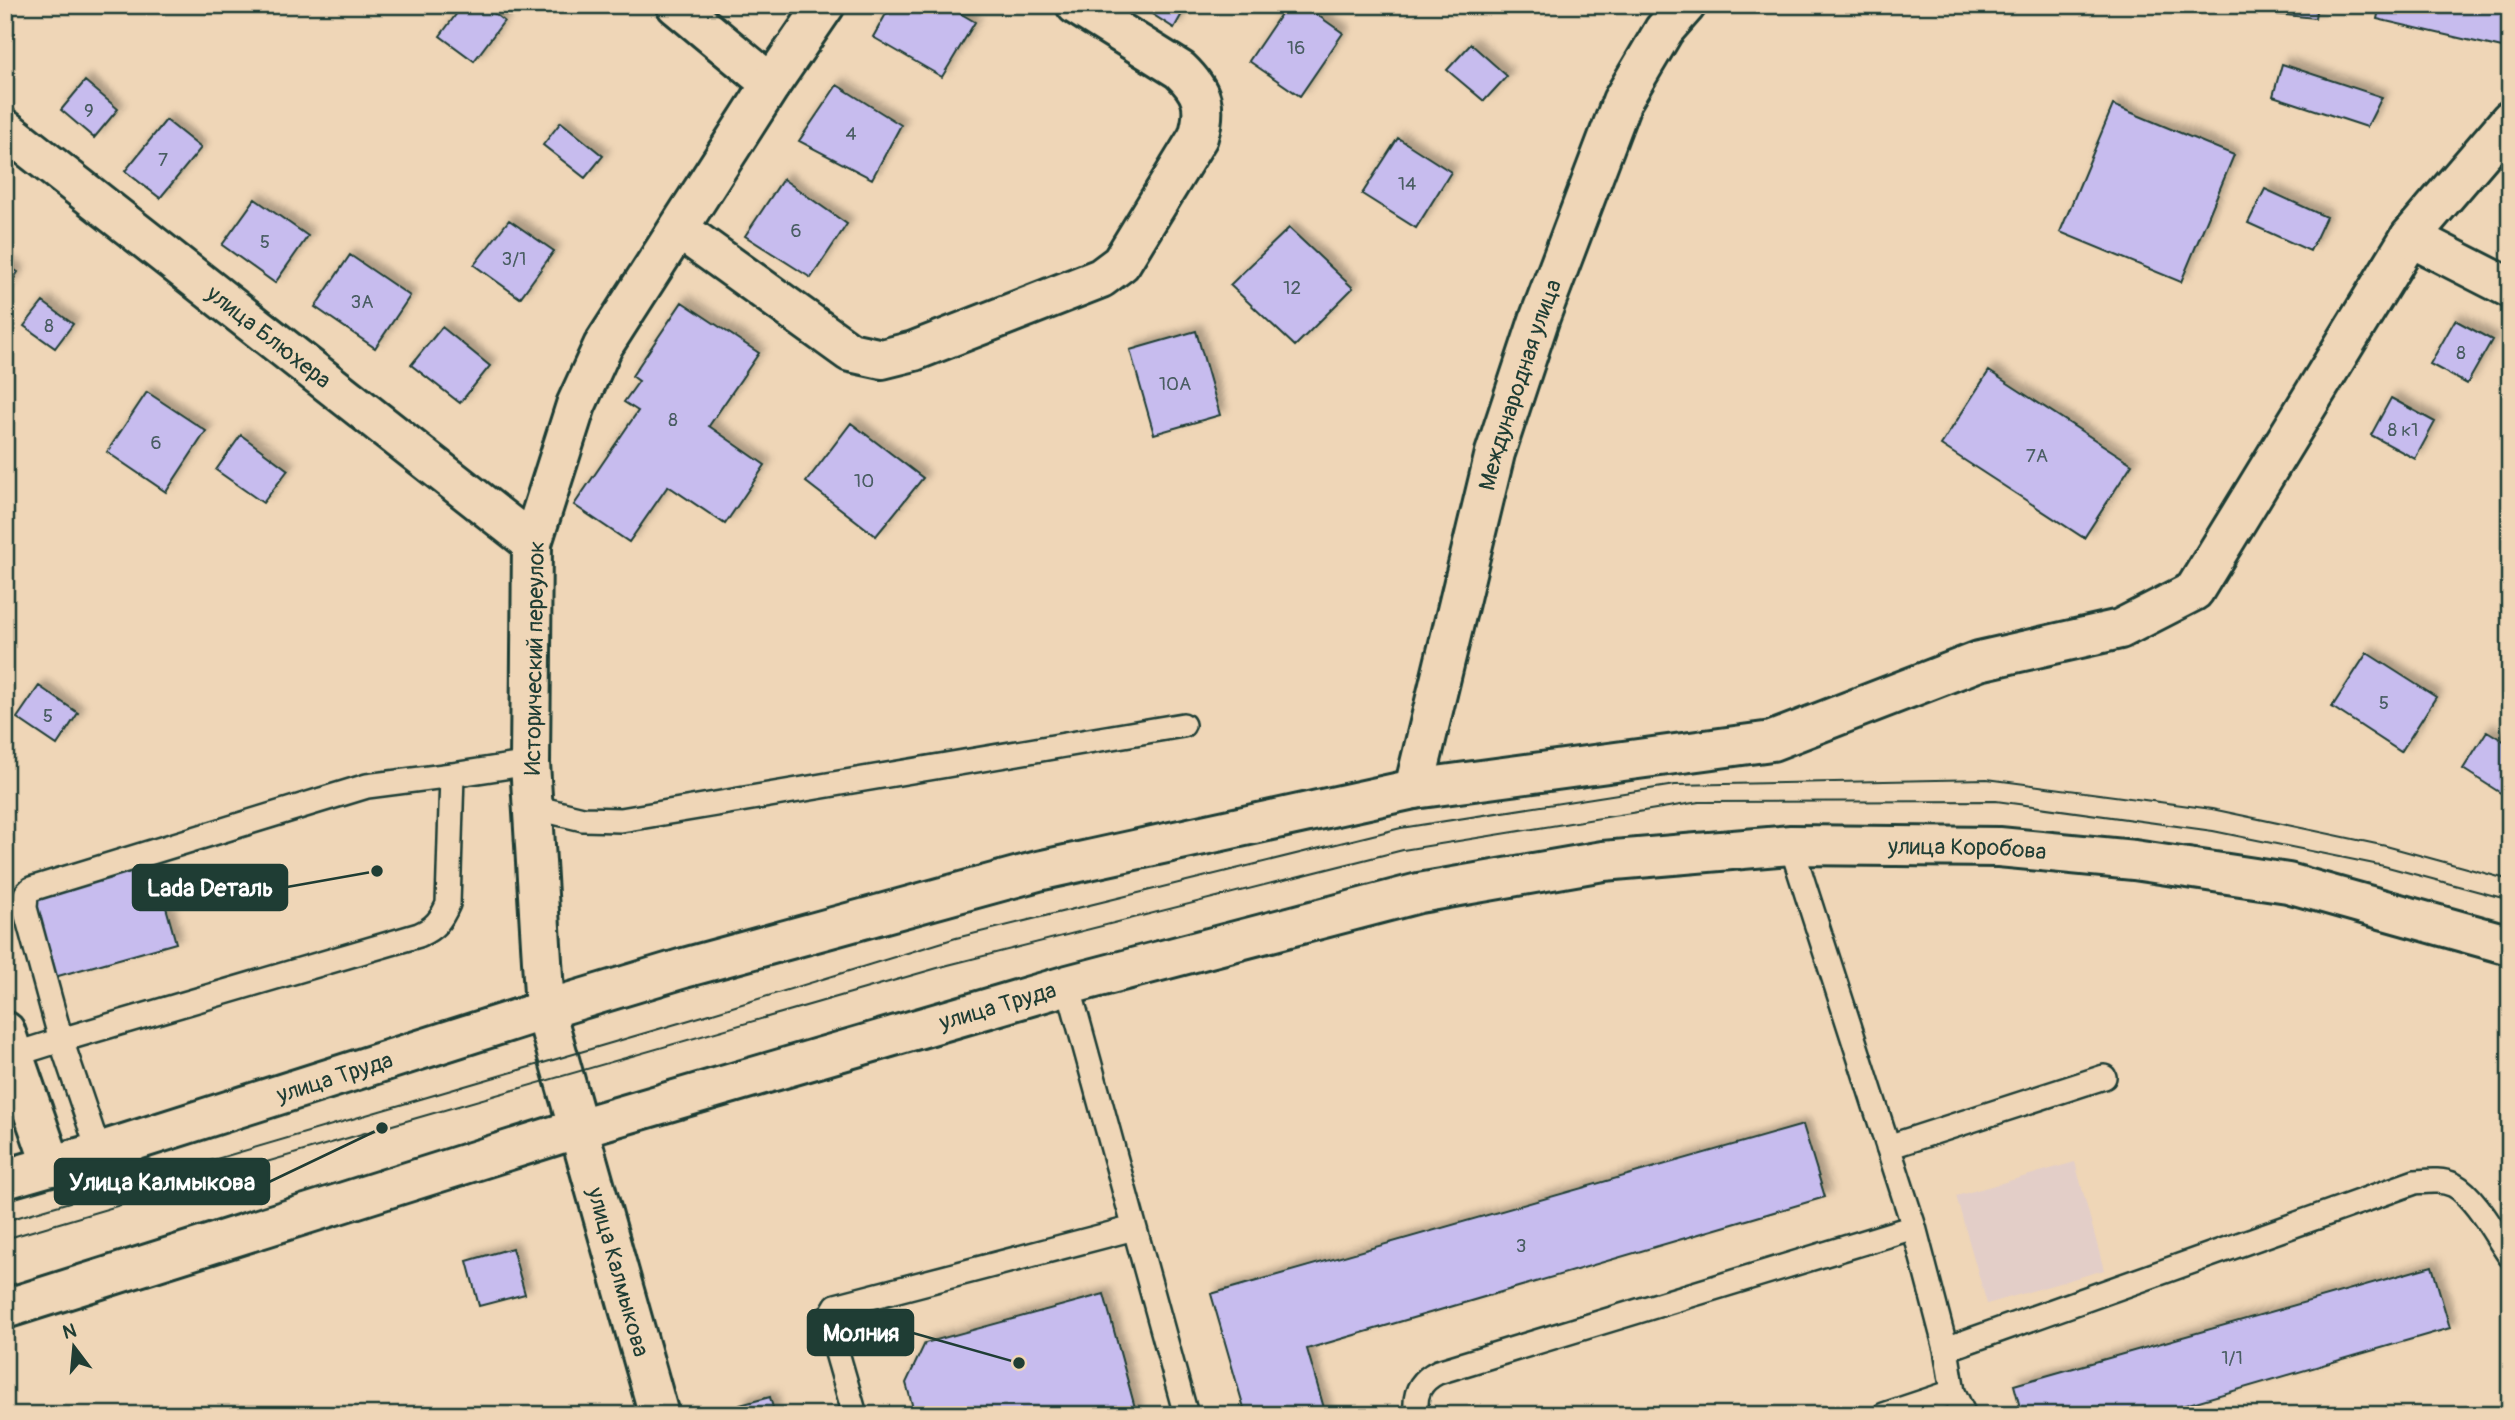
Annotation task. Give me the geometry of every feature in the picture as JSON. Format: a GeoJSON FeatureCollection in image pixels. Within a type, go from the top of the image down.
{"type":"FeatureCollection","features":[{"type":"Feature","properties":{"kind":"street"},"geometry":{"type":"LineString","coordinates":[[676,5],[771,85]]}},
{"type":"Feature","properties":{"kind":"street","name":"Исторический переулок"},"geometry":{"type":"LineString","coordinates":[[545,1010],[530,762],[532,543],[576,405],[598,358],[771,85],[825,5]]}},
{"type":"Feature","properties":{"kind":"street"},"geometry":{"type":"LineString","coordinates":[[679,229],[850,352],[882,359],[914,351],[1101,278],[1121,263],[1198,137],[1203,119],[1202,101],[1194,83],[1180,70],[1076,5]]}},
{"type":"Feature","properties":{"kind":"street","name":"Международная улица"},"geometry":{"type":"LineString","coordinates":[[1414,789],[1495,453],[1539,317],[1622,101],[1664,30],[1686,5]]}},
{"type":"Feature","properties":{"kind":"street","name":"улица Труда"},"geometry":{"type":"LineString","coordinates":[[5,1179],[99,1152],[684,968],[1038,871],[1414,789],[1772,741],[1979,661],[2120,629],[2194,590],[2410,237],[2510,120]]}},
{"type":"Feature","properties":{"kind":"street","name":"улица Блюхера"},"geometry":{"type":"LineString","coordinates":[[5,129],[532,543]]}},
{"type":"Feature","properties":{"kind":"street"},"geometry":{"type":"LineString","coordinates":[[2410,237],[2510,288]]}},
{"type":"Feature","properties":{"kind":"street","name":"улица Коробова"},"geometry":{"type":"LineString","coordinates":[[1419,893],[1603,861],[1791,845],[1999,847],[2134,860],[2288,883],[2510,945]]}},
{"type":"Feature","properties":{"kind":"street","name":"улица Труда"},"geometry":{"type":"LineString","coordinates":[[5,1309],[579,1128],[1068,985],[1419,893]]}},
{"type":"Feature","properties":{"kind":"street"},"geometry":{"type":"LineString","coordinates":[[545,1010],[579,1128]]}},
{"type":"Feature","properties":{"kind":"street"},"geometry":{"type":"LineString","coordinates":[[9,1043],[52,1166]]}},
{"type":"Feature","properties":{"kind":"street","name":"улица Калмыкова"},"geometry":{"type":"LineString","coordinates":[[579,1128],[659,1415]]}},
{"type":"Feature","properties":{"kind":"lane"},"geometry":{"type":"LineString","coordinates":[[533,807],[583,819],[621,820],[1183,725]]}},
{"type":"Feature","properties":{"kind":"lane"},"geometry":{"type":"LineString","coordinates":[[99,1152],[61,1040],[24,908],[26,894],[31,889],[367,786],[530,762]]}},
{"type":"Feature","properties":{"kind":"lane"},"geometry":{"type":"LineString","coordinates":[[9,1043],[61,1040],[432,929],[442,918],[448,904],[452,775]]}},
{"type":"Feature","properties":{"kind":"lane"},"geometry":{"type":"LineString","coordinates":[[1791,845],[1914,1227],[1946,1349],[1953,1392],[1964,1415]]}},
{"type":"Feature","properties":{"kind":"lane"},"geometry":{"type":"LineString","coordinates":[[1068,985],[1186,1415]]}},
{"type":"Feature","properties":{"kind":"lane"},"geometry":{"type":"LineString","coordinates":[[1888,1147],[2104,1077]]}},
{"type":"Feature","properties":{"kind":"lane"},"geometry":{"type":"LineString","coordinates":[[1946,1349],[2415,1182],[2435,1180],[2454,1185],[2469,1197],[2510,1255]]}},
{"type":"Feature","properties":{"kind":"lane"},"geometry":{"type":"LineString","coordinates":[[1417,1415],[1416,1398],[1419,1386],[1438,1372],[1914,1227]]}},
{"type":"Feature","properties":{"kind":"lane"},"geometry":{"type":"LineString","coordinates":[[855,1415],[829,1325],[829,1318],[836,1306],[1134,1228]]}},
{"type":"Feature","properties":{"kind":"lane"},"geometry":{"type":"LineString","coordinates":[[1884,1415],[1953,1392]]}},
{"type":"Feature","properties":{"kind":"shaded area"},"geometry":{"type":"Polygon","coordinates":[[[2075,1162],[2104,1270],[1987,1304],[1956,1196],[2075,1162]]]}},
{"type":"Feature","properties":{"kind":"building"},"geometry":{"type":"Polygon","coordinates":[[[463,5],[483,5],[504,21],[474,61],[440,36],[463,5]]]}},
{"type":"Feature","properties":{"kind":"building"},"geometry":{"type":"Polygon","coordinates":[[[891,5],[946,5],[975,22],[942,77],[873,37],[891,5]]]}},
{"type":"Feature","properties":{"kind":"building"},"geometry":{"type":"Polygon","coordinates":[[[1138,5],[1187,5],[1174,28],[1138,5]]]}},
{"type":"Feature","properties":{"kind":"building"},"geometry":{"type":"Polygon","coordinates":[[[1287,5],[1303,5],[1343,33],[1300,96],[1249,61],[1287,5]]]}},
{"type":"Feature","properties":{"kind":"building"},"geometry":{"type":"Polygon","coordinates":[[[2187,5],[2317,5],[2315,18],[2187,5]]]}},
{"type":"Feature","properties":{"kind":"building"},"geometry":{"type":"Polygon","coordinates":[[[2380,5],[2510,5],[2510,16],[2502,48],[2377,19],[2380,5]]]}},
{"type":"Feature","properties":{"kind":"building"},"geometry":{"type":"Polygon","coordinates":[[[1471,44],[1507,76],[1484,101],[1447,70],[1471,44]]]}},
{"type":"Feature","properties":{"kind":"building"},"geometry":{"type":"Polygon","coordinates":[[[2282,64],[2382,97],[2367,127],[2273,96],[2282,64]]]}},
{"type":"Feature","properties":{"kind":"building"},"geometry":{"type":"Polygon","coordinates":[[[85,81],[118,109],[94,138],[61,110],[85,81]]]}},
{"type":"Feature","properties":{"kind":"building"},"geometry":{"type":"Polygon","coordinates":[[[837,85],[901,125],[872,179],[799,141],[837,85]]]}},
{"type":"Feature","properties":{"kind":"building"},"geometry":{"type":"Polygon","coordinates":[[[2113,105],[2234,155],[2181,282],[2060,232],[2113,105]]]}},
{"type":"Feature","properties":{"kind":"building"},"geometry":{"type":"Polygon","coordinates":[[[166,120],[201,148],[160,198],[125,171],[166,120]]]}},
{"type":"Feature","properties":{"kind":"building"},"geometry":{"type":"Polygon","coordinates":[[[561,122],[603,156],[585,178],[543,145],[561,122]]]}},
{"type":"Feature","properties":{"kind":"building"},"geometry":{"type":"Polygon","coordinates":[[[1398,138],[1451,172],[1416,228],[1362,194],[1398,138]]]}},
{"type":"Feature","properties":{"kind":"building"},"geometry":{"type":"Polygon","coordinates":[[[783,179],[847,224],[811,278],[745,236],[783,179]]]}},
{"type":"Feature","properties":{"kind":"building"},"geometry":{"type":"Polygon","coordinates":[[[2265,189],[2326,217],[2310,251],[2248,223],[2265,189]]]}},
{"type":"Feature","properties":{"kind":"building"},"geometry":{"type":"Polygon","coordinates":[[[255,199],[308,236],[275,283],[222,245],[255,199]]]}},
{"type":"Feature","properties":{"kind":"building"},"geometry":{"type":"Polygon","coordinates":[[[509,220],[554,251],[520,298],[474,265],[509,220]]]}},
{"type":"Feature","properties":{"kind":"building"},"geometry":{"type":"Polygon","coordinates":[[[1289,228],[1353,288],[1295,346],[1230,285],[1289,228]]]}},
{"type":"Feature","properties":{"kind":"building"},"geometry":{"type":"Polygon","coordinates":[[[350,255],[410,296],[375,348],[315,307],[350,255]]]}},
{"type":"Feature","properties":{"kind":"building"},"geometry":{"type":"Polygon","coordinates":[[[5,264],[18,272],[5,292],[5,264]]]}},
{"type":"Feature","properties":{"kind":"building"},"geometry":{"type":"Polygon","coordinates":[[[43,302],[73,324],[55,348],[24,326],[43,302]]]}},
{"type":"Feature","properties":{"kind":"building"},"geometry":{"type":"Polygon","coordinates":[[[682,302],[759,353],[709,426],[765,465],[725,524],[668,486],[629,542],[574,505],[638,411],[624,402],[639,381],[632,376],[682,302]]]}},
{"type":"Feature","properties":{"kind":"building"},"geometry":{"type":"Polygon","coordinates":[[[2455,320],[2492,340],[2467,384],[2430,364],[2455,320]]]}},
{"type":"Feature","properties":{"kind":"building"},"geometry":{"type":"Polygon","coordinates":[[[442,327],[490,366],[460,403],[411,365],[442,327]]]}},
{"type":"Feature","properties":{"kind":"building"},"geometry":{"type":"Polygon","coordinates":[[[1196,331],[1220,415],[1154,434],[1130,350],[1196,331]]]}},
{"type":"Feature","properties":{"kind":"building"},"geometry":{"type":"Polygon","coordinates":[[[1989,371],[2132,464],[2084,538],[1941,445],[1989,371]]]}},
{"type":"Feature","properties":{"kind":"building"},"geometry":{"type":"Polygon","coordinates":[[[147,392],[206,431],[166,492],[107,452],[147,392]]]}},
{"type":"Feature","properties":{"kind":"building"},"geometry":{"type":"Polygon","coordinates":[[[2391,398],[2435,422],[2415,459],[2371,435],[2391,398]]]}},
{"type":"Feature","properties":{"kind":"building"},"geometry":{"type":"Polygon","coordinates":[[[851,423],[923,478],[876,536],[806,482],[851,423]]]}},
{"type":"Feature","properties":{"kind":"building"},"geometry":{"type":"Polygon","coordinates":[[[241,435],[288,470],[263,503],[216,470],[241,435]]]}},
{"type":"Feature","properties":{"kind":"building"},"geometry":{"type":"Polygon","coordinates":[[[2367,653],[2436,697],[2401,752],[2332,707],[2367,653]]]}},
{"type":"Feature","properties":{"kind":"building"},"geometry":{"type":"Polygon","coordinates":[[[39,686],[78,713],[57,745],[17,718],[39,686]]]}},
{"type":"Feature","properties":{"kind":"building"},"geometry":{"type":"Polygon","coordinates":[[[2487,731],[2510,745],[2510,799],[2463,769],[2487,731]]]}},
{"type":"Feature","properties":{"kind":"building"},"geometry":{"type":"Polygon","coordinates":[[[154,864],[176,943],[51,978],[29,899],[154,864]]]}},
{"type":"Feature","properties":{"kind":"building"},"geometry":{"type":"Polygon","coordinates":[[[1803,1125],[1825,1197],[1307,1349],[1326,1415],[1246,1415],[1211,1294],[1803,1125]]]}},
{"type":"Feature","properties":{"kind":"building"},"geometry":{"type":"Polygon","coordinates":[[[512,1248],[525,1294],[479,1306],[467,1261],[512,1248]]]}},
{"type":"Feature","properties":{"kind":"building"},"geometry":{"type":"Polygon","coordinates":[[[2432,1266],[2450,1328],[2151,1415],[2022,1415],[2014,1385],[2432,1266]]]}},
{"type":"Feature","properties":{"kind":"building"},"geometry":{"type":"Polygon","coordinates":[[[1104,1294],[1137,1415],[915,1415],[906,1383],[925,1343],[1104,1294]]]}},
{"type":"Feature","properties":{"kind":"building"},"geometry":{"type":"Polygon","coordinates":[[[770,1397],[775,1415],[743,1415],[740,1405],[770,1397]]]}},
{"type":"Feature","properties":{"kind":"tram line"},"geometry":{"type":"LineString","coordinates":[[5,1221],[703,1016],[956,938],[1401,828],[1675,785],[1987,779],[2212,809],[2386,846],[2510,880]]}},
{"type":"Feature","properties":{"kind":"tram line"},"geometry":{"type":"LineString","coordinates":[[5,1239],[948,965],[1403,850],[1699,802],[1996,801],[2213,831],[2384,866],[2510,900]]}},
{"type":"Feature","properties":{"kind":"place","name":"Lada Dеталь"},"geometry":{"type":"Point","coordinates":[377,871]}},
{"type":"Feature","properties":{"kind":"place","name":"Улица Калмыкова"},"geometry":{"type":"Point","coordinates":[382,1128]}},
{"type":"Feature","properties":{"kind":"place","name":"Молния"},"geometry":{"type":"Point","coordinates":[1019,1363]}}]}
